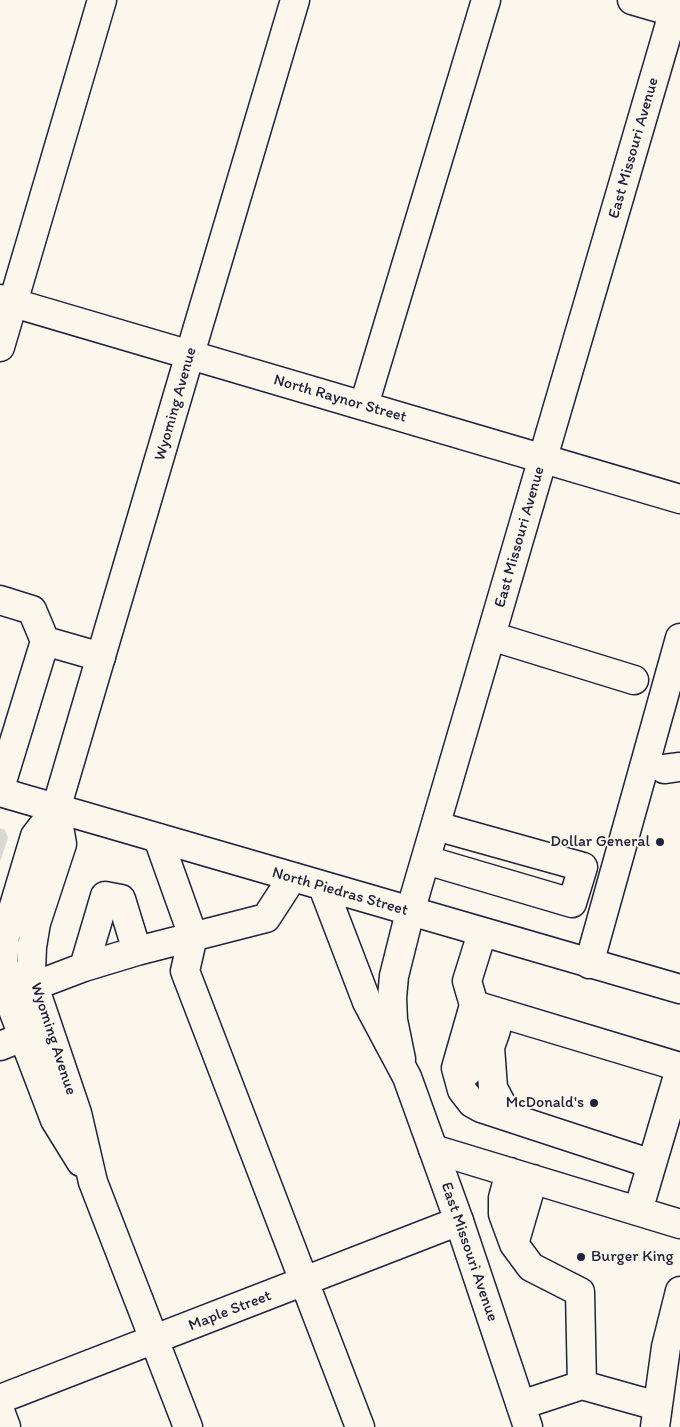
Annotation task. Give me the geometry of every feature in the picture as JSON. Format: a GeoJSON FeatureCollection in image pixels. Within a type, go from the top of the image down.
{"type":"FeatureCollection","features":[{"type":"Feature","properties":{"kind":"street"},"geometry":{"type":"LineString","coordinates":[[0,346],[6,300],[102,0]]}},
{"type":"Feature","properties":{"kind":"street","name":"Wyoming Avenue"},"geometry":{"type":"LineString","coordinates":[[188,1427],[93,1182],[56,1120],[3,986],[3,961],[11,883],[35,836],[56,809],[295,0]]}},
{"type":"Feature","properties":{"kind":"street"},"geometry":{"type":"LineString","coordinates":[[364,406],[486,0]]}},
{"type":"Feature","properties":{"kind":"street"},"geometry":{"type":"LineString","coordinates":[[632,0],[677,9]]}},
{"type":"Feature","properties":{"kind":"street","name":"East Missouri Avenue"},"geometry":{"type":"LineString","coordinates":[[524,1416],[460,1221],[407,1077],[398,1047],[392,998],[394,976],[410,912],[677,9]]}},
{"type":"Feature","properties":{"kind":"street","name":"North Raynor Street"},"geometry":{"type":"LineString","coordinates":[[6,300],[680,499]]}},
{"type":"Feature","properties":{"kind":"street"},"geometry":{"type":"LineString","coordinates":[[0,600],[32,610],[45,641],[0,788]]}},
{"type":"Feature","properties":{"kind":"street"},"geometry":{"type":"LineString","coordinates":[[491,636],[634,680]]}},
{"type":"Feature","properties":{"kind":"street"},"geometry":{"type":"LineString","coordinates":[[589,964],[680,638]]}},
{"type":"Feature","properties":{"kind":"street"},"geometry":{"type":"LineString","coordinates":[[45,641],[101,657]]}},
{"type":"Feature","properties":{"kind":"street","name":"North Piedras Street"},"geometry":{"type":"LineString","coordinates":[[0,792],[322,887],[680,989]]}},
{"type":"Feature","properties":{"kind":"street","name":"Wyoming Avenue"},"geometry":{"type":"LineString","coordinates":[[24,1036],[34,986],[31,972],[32,947],[36,923],[62,844],[56,809]]}},
{"type":"Feature","properties":{"kind":"street"},"geometry":{"type":"LineString","coordinates":[[426,860],[572,903],[583,867],[436,826]]}},
{"type":"Feature","properties":{"kind":"street"},"geometry":{"type":"LineString","coordinates":[[158,838],[193,936],[186,971],[360,1427]]}},
{"type":"Feature","properties":{"kind":"street"},"geometry":{"type":"LineString","coordinates":[[34,986],[84,967],[137,951],[266,918],[292,878]]}},
{"type":"Feature","properties":{"kind":"street","name":"East Missouri Avenue"},"geometry":{"type":"LineString","coordinates":[[322,887],[367,1002],[407,1077]]}},
{"type":"Feature","properties":{"kind":"street"},"geometry":{"type":"LineString","coordinates":[[84,967],[104,896],[121,899],[137,951]]}},
{"type":"Feature","properties":{"kind":"street"},"geometry":{"type":"LineString","coordinates":[[482,933],[467,981],[474,1005],[456,1068],[462,1090],[472,1103],[480,1108],[654,1158]]}},
{"type":"Feature","properties":{"kind":"street"},"geometry":{"type":"LineString","coordinates":[[474,1005],[498,1023],[680,1068],[638,1211]]}},
{"type":"Feature","properties":{"kind":"street"},"geometry":{"type":"LineString","coordinates":[[498,1023],[472,1056],[467,1070],[470,1085],[482,1097],[654,1158]]}},
{"type":"Feature","properties":{"kind":"street"},"geometry":{"type":"LineString","coordinates":[[433,1149],[680,1224]]}},
{"type":"Feature","properties":{"kind":"street"},"geometry":{"type":"LineString","coordinates":[[522,1176],[514,1244],[531,1267],[580,1292],[582,1385]]}},
{"type":"Feature","properties":{"kind":"street","name":"Maple Street"},"geometry":{"type":"LineString","coordinates":[[0,1399],[460,1221]]}},
{"type":"Feature","properties":{"kind":"street"},"geometry":{"type":"LineString","coordinates":[[582,1385],[656,1416],[666,1347],[680,1291]]}},
{"type":"Feature","properties":{"kind":"street"},"geometry":{"type":"LineString","coordinates":[[524,1416],[582,1385]]}},
{"type":"Feature","properties":{"kind":"street"},"geometry":{"type":"LineString","coordinates":[[0,1411],[6,1427]]}},
{"type":"Feature","properties":{"kind":"shaded area"},"geometry":{"type":"Polygon","coordinates":[[[0,828],[5,830],[8,838],[0,862],[0,828]]]}},
{"type":"Feature","properties":{"kind":"place","name":"Dollar General"},"geometry":{"type":"Point","coordinates":[660,842]}},
{"type":"Feature","properties":{"kind":"place","name":"McDonald's"},"geometry":{"type":"Point","coordinates":[594,1103]}},
{"type":"Feature","properties":{"kind":"place","name":"Burger King"},"geometry":{"type":"Point","coordinates":[581,1257]}}]}
